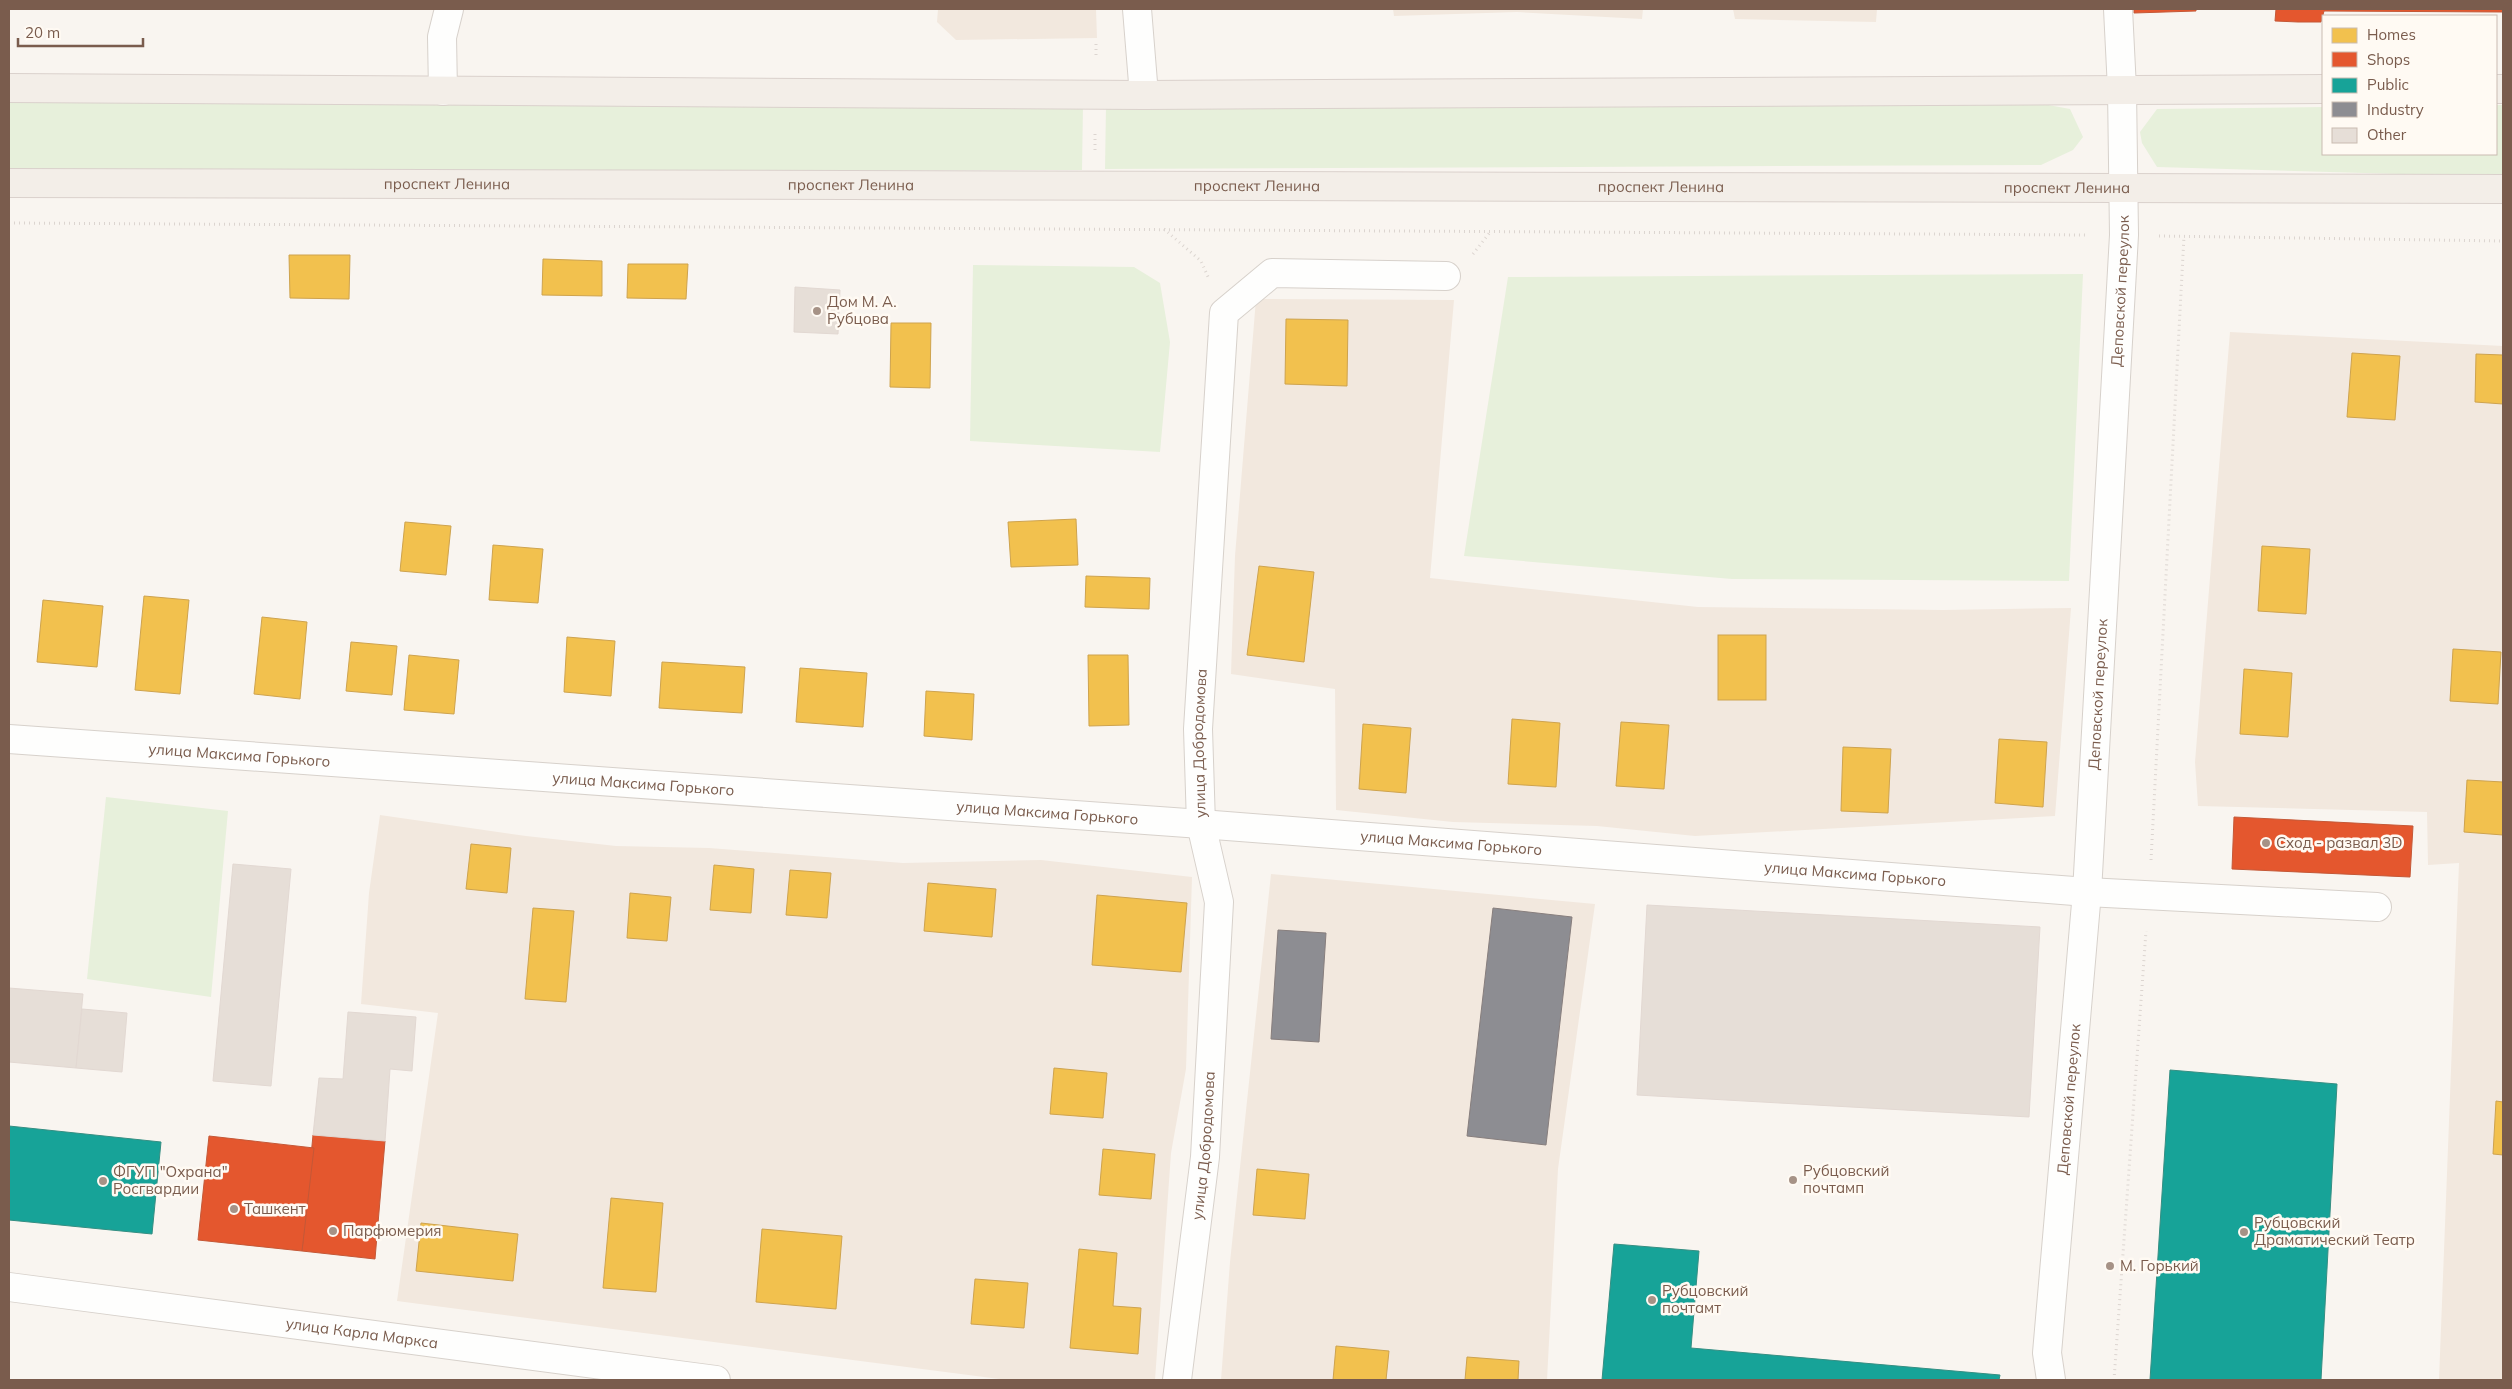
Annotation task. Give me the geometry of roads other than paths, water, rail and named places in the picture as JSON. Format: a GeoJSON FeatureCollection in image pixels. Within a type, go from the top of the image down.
{"type":"FeatureCollection","features":[{"type":"Feature","properties":{"kind":"main road"},"geometry":{"type":"LineString","coordinates":[[9,88],[1144,95],[2322,89]]}},
{"type":"Feature","properties":{"kind":"main road","name":"проспект Ленина"},"geometry":{"type":"LineString","coordinates":[[9,183],[2124,186],[2503,189]]}},
{"type":"Feature","properties":{"kind":"street"},"geometry":{"type":"LineString","coordinates":[[443,91],[442,37],[449,9]]}},
{"type":"Feature","properties":{"kind":"street"},"geometry":{"type":"LineString","coordinates":[[1137,9],[1144,95]]}},
{"type":"Feature","properties":{"kind":"street","name":"Деповской переулок"},"geometry":{"type":"LineString","coordinates":[[2051,1380],[2047,1353],[2087,892],[2124,235],[2122,89],[2118,9]]}},
{"type":"Feature","properties":{"kind":"street","name":"улица Добродомова"},"geometry":{"type":"LineString","coordinates":[[1177,1380],[1205,1157],[1219,902],[1201,824],[1198,729],[1224,312],[1272,273],[1446,276]]}},
{"type":"Feature","properties":{"kind":"street","name":"улица Максима Горького"},"geometry":{"type":"LineString","coordinates":[[9,739],[1201,824],[2087,892],[2377,907]]}},
{"type":"Feature","properties":{"kind":"street","name":"улица Карла Маркса"},"geometry":{"type":"LineString","coordinates":[[9,1287],[716,1380]]}},
{"type":"Feature","properties":{"kind":"place","name":"Дом М. А. Рубцова"},"geometry":{"type":"Point","coordinates":[817,311]}},
{"type":"Feature","properties":{"kind":"place","name":"Сход - развал 3D"},"geometry":{"type":"Point","coordinates":[2266,843]}},
{"type":"Feature","properties":{"kind":"place","name":"Рубцовский почтамп"},"geometry":{"type":"Point","coordinates":[1793,1180]}},
{"type":"Feature","properties":{"kind":"place","name":"ФГУП \"Охрана\" Росгвардии"},"geometry":{"type":"Point","coordinates":[103,1181]}},
{"type":"Feature","properties":{"kind":"place","name":"Ташкент"},"geometry":{"type":"Point","coordinates":[234,1209]}},
{"type":"Feature","properties":{"kind":"place","name":"Парфюмерия"},"geometry":{"type":"Point","coordinates":[333,1231]}},
{"type":"Feature","properties":{"kind":"place","name":"Рубцовский Драматический Театр"},"geometry":{"type":"Point","coordinates":[2244,1232]}},
{"type":"Feature","properties":{"kind":"place","name":"М. Горький"},"geometry":{"type":"Point","coordinates":[2110,1266]}},
{"type":"Feature","properties":{"kind":"place","name":"Рубцовский почтамт"},"geometry":{"type":"Point","coordinates":[1652,1300]}}]}
